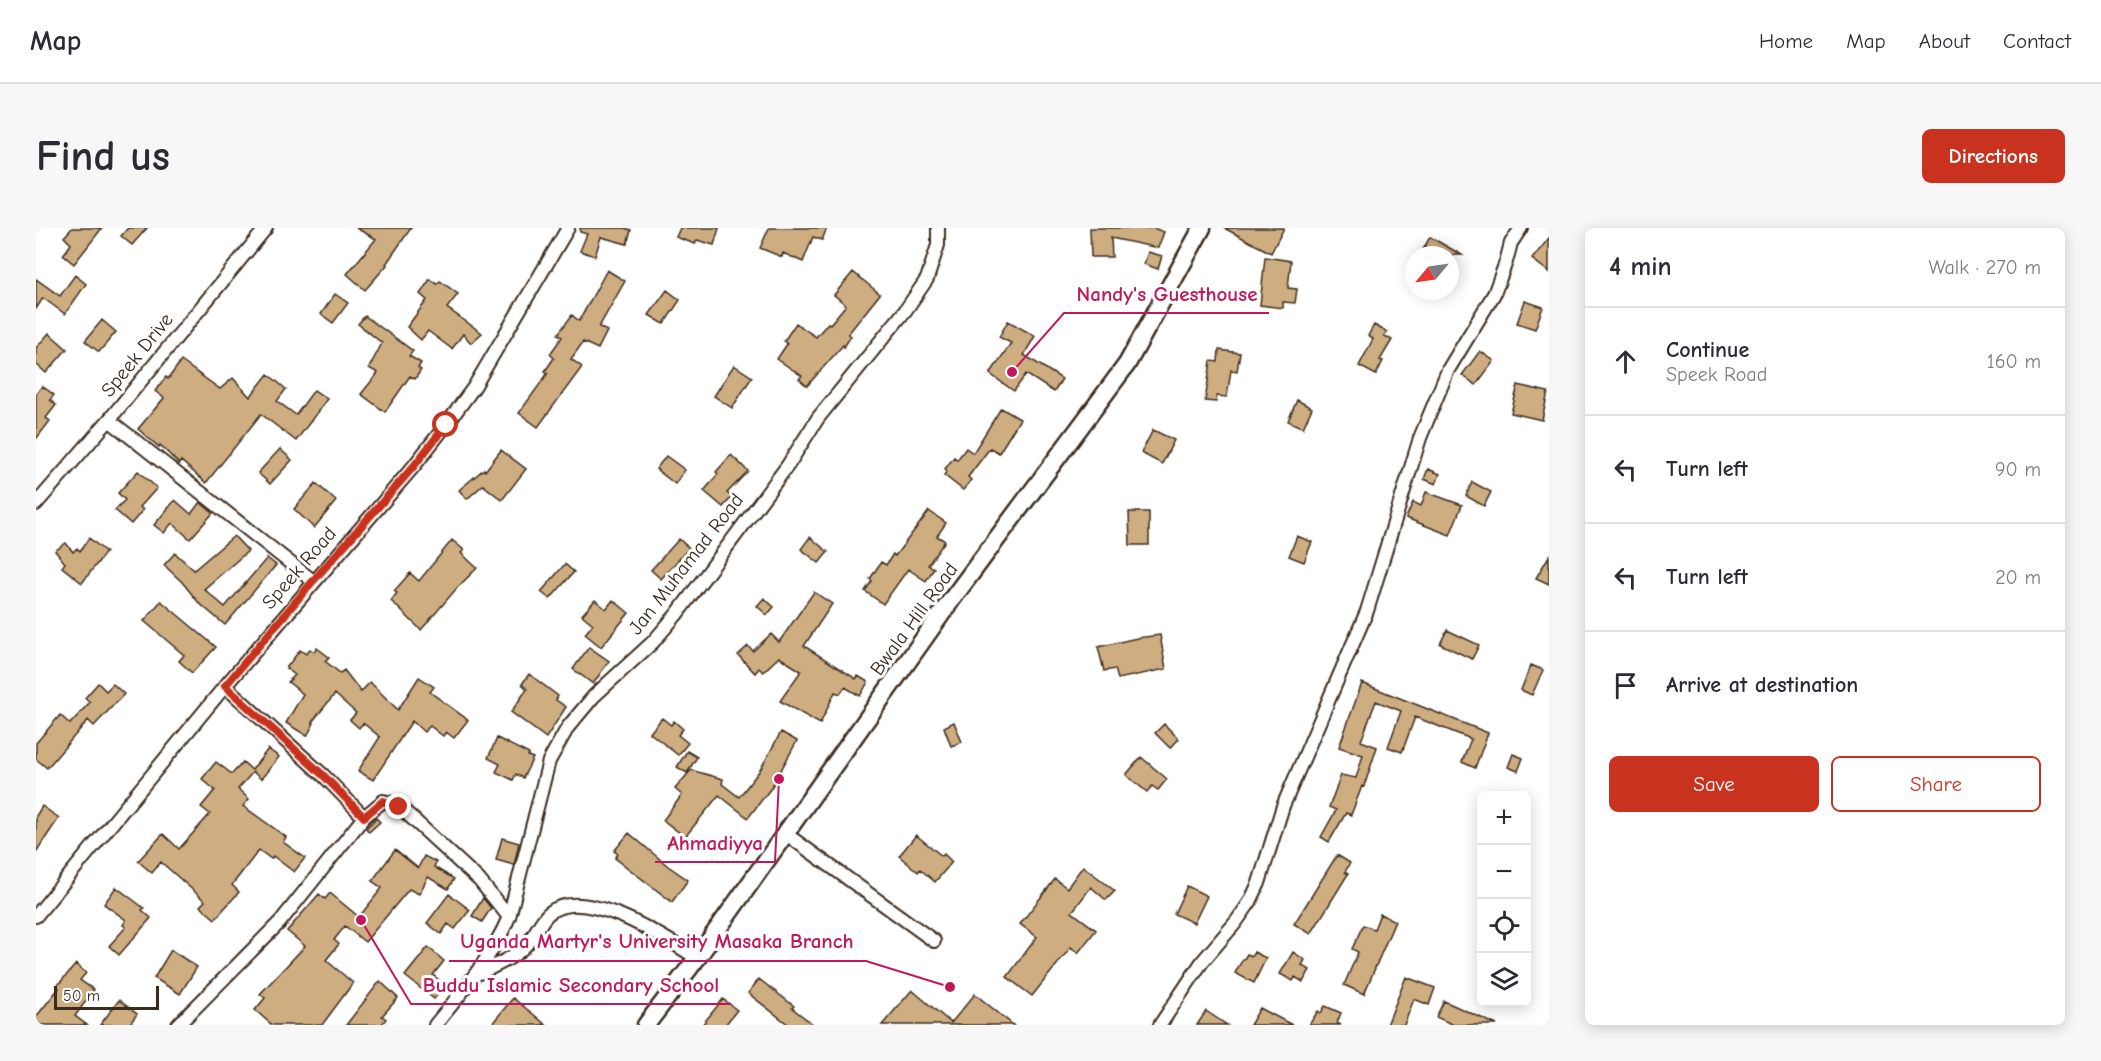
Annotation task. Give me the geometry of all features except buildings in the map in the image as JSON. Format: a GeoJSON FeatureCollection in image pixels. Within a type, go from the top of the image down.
{"type":"FeatureCollection","features":[{"type":"Feature","properties":{"kind":"street","name":"Speek Drive"},"geometry":{"type":"LineString","coordinates":[[36,504],[109,420],[266,228]]}},
{"type":"Feature","properties":{"kind":"street","name":"Speek Road"},"geometry":{"type":"LineString","coordinates":[[36,916],[313,581],[414,466],[474,387],[568,228]]}},
{"type":"Feature","properties":{"kind":"street","name":"Jan Muhamad Road"},"geometry":{"type":"LineString","coordinates":[[435,1025],[476,974],[501,936],[510,916],[549,761],[568,727],[594,696],[652,642],[677,614],[788,465],[818,418],[906,312],[927,279],[938,245],[938,228]]}},
{"type":"Feature","properties":{"kind":"street","name":"Bwala Hill Road"},"geometry":{"type":"LineString","coordinates":[[646,1025],[697,958],[952,599],[1127,364],[1202,228]]}},
{"type":"Feature","properties":{"kind":"street"},"geometry":{"type":"LineString","coordinates":[[1160,1025],[1196,969],[1250,902],[1259,883],[1283,806],[1367,611],[1420,438],[1448,370],[1494,294],[1511,243],[1521,228]]}},
{"type":"Feature","properties":{"kind":"street"},"geometry":{"type":"LineString","coordinates":[[109,420],[313,581]]}},
{"type":"Feature","properties":{"kind":"street"},"geometry":{"type":"LineString","coordinates":[[225,686],[324,776],[364,817]]}},
{"type":"Feature","properties":{"kind":"street"},"geometry":{"type":"LineString","coordinates":[[178,1025],[280,922],[364,817],[383,801],[399,807],[479,880],[510,916]]}},
{"type":"Feature","properties":{"kind":"street"},"geometry":{"type":"LineString","coordinates":[[786,834],[934,941]]}},
{"type":"Feature","properties":{"kind":"street"},"geometry":{"type":"LineString","coordinates":[[476,974],[508,960],[517,953],[532,938],[547,914],[554,910],[578,906],[607,910],[639,924],[697,958]]}},
{"type":"Feature","properties":{"kind":"place","name":"Nandy's Guesthouse"},"geometry":{"type":"Point","coordinates":[1012,372]}},
{"type":"Feature","properties":{"kind":"place","name":"Ahmadiyya"},"geometry":{"type":"Point","coordinates":[779,779]}},
{"type":"Feature","properties":{"kind":"place","name":"Buddu Islamic Secondary School"},"geometry":{"type":"Point","coordinates":[361,920]}},
{"type":"Feature","properties":{"kind":"place","name":"Uganda Martyr's University Masaka Branch"},"geometry":{"type":"Point","coordinates":[950,987]}},
{"type":"Feature","properties":{"kind":"route"},"geometry":{"type":"LineString","coordinates":[[399,807],[383,801],[364,817],[324,776],[225,686],[414,466],[446,425]]}}]}
